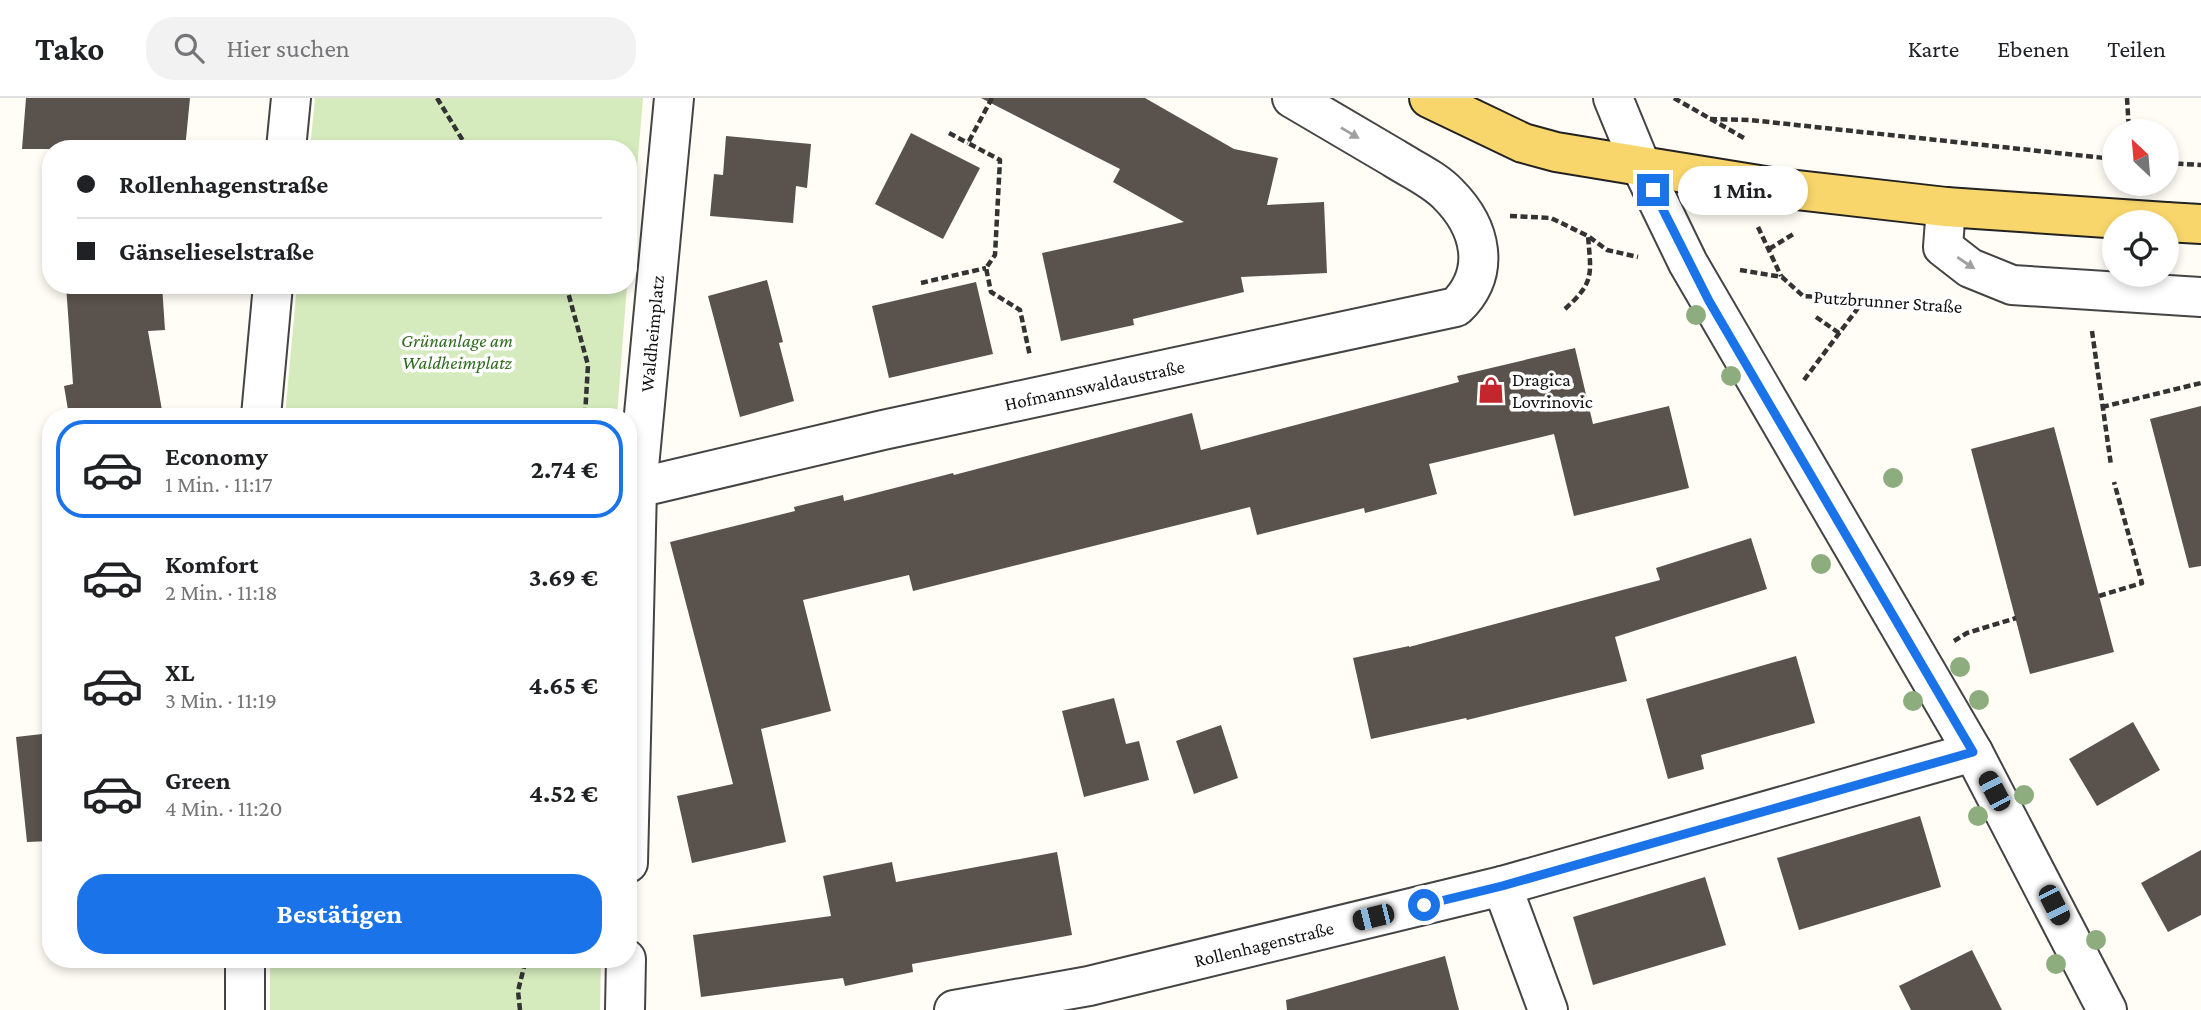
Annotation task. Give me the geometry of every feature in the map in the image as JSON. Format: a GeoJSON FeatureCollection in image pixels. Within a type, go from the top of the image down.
{"type":"FeatureCollection","features":[{"type":"Feature","properties":{"kind":"main road"},"geometry":{"type":"LineString","coordinates":[[1429,98],[1522,143],[1556,152],[1771,187],[1946,207],[2102,218]]}},
{"type":"Feature","properties":{"kind":"main road"},"geometry":{"type":"LineString","coordinates":[[2179,223],[2201,225]]}},
{"type":"Feature","properties":{"kind":"street"},"geometry":{"type":"LineString","coordinates":[[287,140],[291,98]]}},
{"type":"Feature","properties":{"kind":"street","name":"Waldheimplatz"},"geometry":{"type":"LineString","coordinates":[[637,488],[674,98]]}},
{"type":"Feature","properties":{"kind":"street"},"geometry":{"type":"LineString","coordinates":[[1613,98],[1641,166],[1709,301],[1973,752],[2107,1010]]}},
{"type":"Feature","properties":{"kind":"street"},"geometry":{"type":"LineString","coordinates":[[1307,99],[1447,193],[1467,218]]}},
{"type":"Feature","properties":{"kind":"street","name":"Putzbrunner Straße"},"geometry":{"type":"LineString","coordinates":[[1946,207],[1943,247],[1970,268],[2012,285],[2201,297]]}},
{"type":"Feature","properties":{"kind":"street","name":"Hofmannswaldaustraße"},"geometry":{"type":"LineString","coordinates":[[637,488],[896,427],[1456,307],[1469,294],[1477,273],[1479,251],[1467,218]]}},
{"type":"Feature","properties":{"kind":"street"},"geometry":{"type":"LineString","coordinates":[[262,408],[272,294]]}},
{"type":"Feature","properties":{"kind":"street","name":"Rollenhagenstraße"},"geometry":{"type":"LineString","coordinates":[[954,1010],[1091,998],[1502,886],[1973,752]]}},
{"type":"Feature","properties":{"kind":"street"},"geometry":{"type":"LineString","coordinates":[[1502,886],[1548,1010]]}},
{"type":"Feature","properties":{"kind":"street"},"geometry":{"type":"LineString","coordinates":[[245,968],[245,1010]]}},
{"type":"Feature","properties":{"kind":"street"},"geometry":{"type":"LineString","coordinates":[[625,1010],[626,968]]}},
{"type":"Feature","properties":{"kind":"path"},"geometry":{"type":"LineString","coordinates":[[437,98],[463,140]]}},
{"type":"Feature","properties":{"kind":"path"},"geometry":{"type":"LineString","coordinates":[[968,143],[992,98]]}},
{"type":"Feature","properties":{"kind":"path"},"geometry":{"type":"LineString","coordinates":[[1674,98],[1746,139]]}},
{"type":"Feature","properties":{"kind":"path"},"geometry":{"type":"LineString","coordinates":[[2127,98],[2128,119]]}},
{"type":"Feature","properties":{"kind":"path"},"geometry":{"type":"LineString","coordinates":[[1709,119],[1750,120],[2102,158]]}},
{"type":"Feature","properties":{"kind":"path"},"geometry":{"type":"LineString","coordinates":[[921,283],[986,268],[995,255],[1000,160],[949,133]]}},
{"type":"Feature","properties":{"kind":"path"},"geometry":{"type":"LineString","coordinates":[[2179,164],[2201,165]]}},
{"type":"Feature","properties":{"kind":"path"},"geometry":{"type":"LineString","coordinates":[[1467,218],[1552,218],[1588,236],[1607,250],[1651,259]]}},
{"type":"Feature","properties":{"kind":"path"},"geometry":{"type":"LineString","coordinates":[[1757,224],[1782,276]]}},
{"type":"Feature","properties":{"kind":"path"},"geometry":{"type":"LineString","coordinates":[[1565,309],[1582,294],[1591,275],[1588,236]]}},
{"type":"Feature","properties":{"kind":"path"},"geometry":{"type":"LineString","coordinates":[[986,268],[991,292],[1020,310],[1031,363]]}},
{"type":"Feature","properties":{"kind":"path","name":"Putzbrunner Straße"},"geometry":{"type":"LineString","coordinates":[[1734,269],[1782,276],[1803,296],[1864,300],[1988,307],[2012,285]]}},
{"type":"Feature","properties":{"kind":"path"},"geometry":{"type":"LineString","coordinates":[[568,294],[588,365],[585,408]]}},
{"type":"Feature","properties":{"kind":"path"},"geometry":{"type":"LineString","coordinates":[[1777,416],[1864,300]]}},
{"type":"Feature","properties":{"kind":"path"},"geometry":{"type":"LineString","coordinates":[[1816,317],[1839,333]]}},
{"type":"Feature","properties":{"kind":"path"},"geometry":{"type":"LineString","coordinates":[[2091,328],[2111,465]]}},
{"type":"Feature","properties":{"kind":"path"},"geometry":{"type":"LineString","coordinates":[[2102,407],[2201,383]]}},
{"type":"Feature","properties":{"kind":"path"},"geometry":{"type":"LineString","coordinates":[[2099,596],[2142,583],[2113,482]]}},
{"type":"Feature","properties":{"kind":"path"},"geometry":{"type":"LineString","coordinates":[[1920,660],[1968,633],[2016,618]]}},
{"type":"Feature","properties":{"kind":"path"},"geometry":{"type":"LineString","coordinates":[[520,1010],[518,991],[524,968]]}},
{"type":"Feature","properties":{"kind":"green space"},"geometry":{"type":"Polygon","coordinates":[[[315,98],[643,98],[637,169],[637,140],[311,140],[315,98]]]}},
{"type":"Feature","properties":{"kind":"green space","name":"Grünanlage am Waldheimplatz"},"geometry":{"type":"Polygon","coordinates":[[[296,294],[626,294],[618,408],[286,408],[296,294]]]}},
{"type":"Feature","properties":{"kind":"green space"},"geometry":{"type":"Polygon","coordinates":[[[270,968],[601,968],[600,1010],[270,1010],[270,968]]]}},
{"type":"Feature","properties":{"kind":"building"},"geometry":{"type":"Polygon","coordinates":[[[26,98],[190,98],[186,140],[42,140],[42,149],[22,149],[26,98]]]}},
{"type":"Feature","properties":{"kind":"building"},"geometry":{"type":"Polygon","coordinates":[[[981,98],[1145,98],[1234,149],[1278,158],[1267,205],[1324,202],[1327,273],[1241,277],[1244,292],[1133,319],[1134,325],[1061,341],[1042,253],[1184,222],[1113,182],[1120,169],[981,98]]]}},
{"type":"Feature","properties":{"kind":"building"},"geometry":{"type":"Polygon","coordinates":[[[911,133],[980,168],[943,239],[875,204],[911,133]]]}},
{"type":"Feature","properties":{"kind":"building"},"geometry":{"type":"Polygon","coordinates":[[[726,136],[811,144],[807,188],[796,186],[793,223],[710,216],[714,174],[723,175],[726,136]]]}},
{"type":"Feature","properties":{"kind":"building"},"geometry":{"type":"Polygon","coordinates":[[[767,280],[783,342],[779,343],[794,401],[740,417],[708,296],[767,280]]]}},
{"type":"Feature","properties":{"kind":"building"},"geometry":{"type":"Polygon","coordinates":[[[976,282],[993,354],[889,378],[872,306],[976,282]]]}},
{"type":"Feature","properties":{"kind":"building"},"geometry":{"type":"Polygon","coordinates":[[[67,294],[163,294],[165,330],[148,331],[162,408],[68,408],[64,386],[73,384],[67,294]]]}},
{"type":"Feature","properties":{"kind":"building"},"geometry":{"type":"Polygon","coordinates":[[[1575,348],[1593,424],[1669,406],[1689,488],[1574,516],[1554,434],[1429,464],[1437,494],[1365,513],[1364,508],[1257,535],[1250,507],[913,591],[909,575],[803,600],[831,711],[761,729],[786,842],[692,863],[677,796],[733,784],[670,542],[795,511],[794,507],[843,495],[844,501],[1192,413],[1201,450],[1459,382],[1457,376],[1575,348]]]}},
{"type":"Feature","properties":{"kind":"building"},"geometry":{"type":"Polygon","coordinates":[[[2201,406],[2201,566],[2189,568],[2150,419],[2201,406]]]}},
{"type":"Feature","properties":{"kind":"building"},"geometry":{"type":"Polygon","coordinates":[[[2054,427],[2114,652],[2030,674],[1971,449],[2054,427]]]}},
{"type":"Feature","properties":{"kind":"building"},"geometry":{"type":"Polygon","coordinates":[[[1751,538],[1767,589],[1615,637],[1627,681],[1467,720],[1466,718],[1371,739],[1353,658],[1409,647],[1660,580],[1656,568],[1751,538]]]}},
{"type":"Feature","properties":{"kind":"building"},"geometry":{"type":"Polygon","coordinates":[[[1796,656],[1815,723],[1701,755],[1704,769],[1668,779],[1646,699],[1796,656]]]}},
{"type":"Feature","properties":{"kind":"building"},"geometry":{"type":"Polygon","coordinates":[[[1114,698],[1126,744],[1139,741],[1149,780],[1084,797],[1062,711],[1114,698]]]}},
{"type":"Feature","properties":{"kind":"building"},"geometry":{"type":"Polygon","coordinates":[[[2133,722],[2160,770],[2097,806],[2069,759],[2133,722]]]}},
{"type":"Feature","properties":{"kind":"building"},"geometry":{"type":"Polygon","coordinates":[[[1221,725],[1238,778],[1194,794],[1176,741],[1221,725]]]}},
{"type":"Feature","properties":{"kind":"building"},"geometry":{"type":"Polygon","coordinates":[[[42,734],[42,841],[27,842],[16,737],[42,734]]]}},
{"type":"Feature","properties":{"kind":"building"},"geometry":{"type":"Polygon","coordinates":[[[1920,816],[1941,887],[1799,930],[1777,858],[1920,816]]]}},
{"type":"Feature","properties":{"kind":"building"},"geometry":{"type":"Polygon","coordinates":[[[2201,850],[2201,915],[2168,932],[2141,883],[2201,850]]]}},
{"type":"Feature","properties":{"kind":"building"},"geometry":{"type":"Polygon","coordinates":[[[1057,852],[1072,935],[912,964],[913,972],[845,986],[843,978],[701,997],[693,935],[831,916],[823,876],[892,862],[896,882],[1057,852]]]}},
{"type":"Feature","properties":{"kind":"building"},"geometry":{"type":"Polygon","coordinates":[[[1705,877],[1726,945],[1593,985],[1573,917],[1705,877]]]}},
{"type":"Feature","properties":{"kind":"building"},"geometry":{"type":"Polygon","coordinates":[[[1972,950],[2002,1010],[1911,1010],[1899,986],[1972,950]]]}},
{"type":"Feature","properties":{"kind":"building"},"geometry":{"type":"Polygon","coordinates":[[[1445,956],[1459,1010],[1287,1010],[1286,1000],[1445,956]]]}},
{"type":"Feature","properties":{"kind":"place","name":"Dragica Lovrinovic"},"geometry":{"type":"Point","coordinates":[1491,390]}},
{"type":"Feature","properties":{"kind":"route"},"geometry":{"type":"LineString","coordinates":[[1424,905],[1502,886],[1973,752],[1709,301],[1653,190]]}}]}
